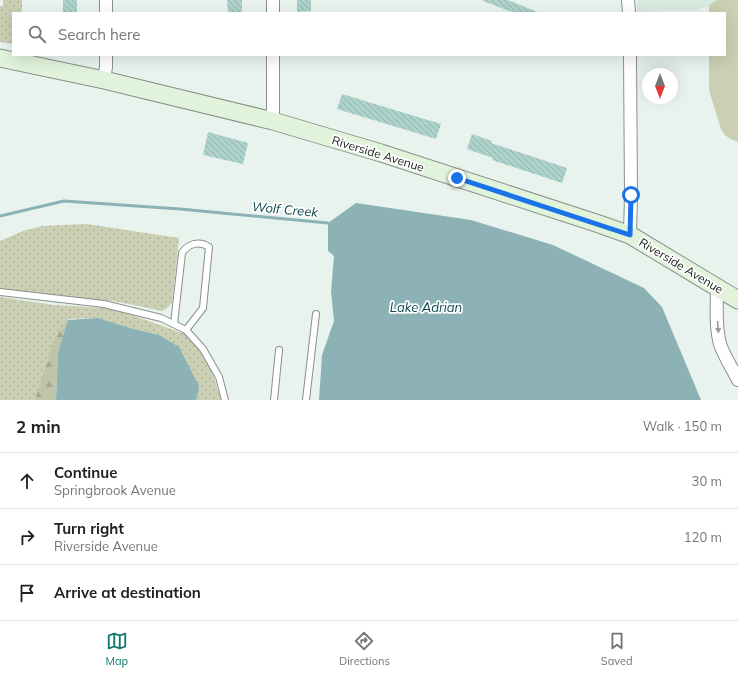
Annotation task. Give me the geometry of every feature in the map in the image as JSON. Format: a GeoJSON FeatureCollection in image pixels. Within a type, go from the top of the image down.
{"type":"FeatureCollection","features":[{"type":"Feature","properties":{"kind":"street"},"geometry":{"type":"LineString","coordinates":[[106,0],[106,12]]}},
{"type":"Feature","properties":{"kind":"street"},"geometry":{"type":"LineString","coordinates":[[273,0],[273,12]]}},
{"type":"Feature","properties":{"kind":"street"},"geometry":{"type":"LineString","coordinates":[[628,0],[629,12]]}},
{"type":"Feature","properties":{"kind":"street"},"geometry":{"type":"LineString","coordinates":[[104,80],[106,56]]}},
{"type":"Feature","properties":{"kind":"street"},"geometry":{"type":"LineString","coordinates":[[273,56],[273,122]]}},
{"type":"Feature","properties":{"kind":"street"},"geometry":{"type":"LineString","coordinates":[[630,56],[630,235]]}},
{"type":"Feature","properties":{"kind":"street","name":"Riverside Avenue"},"geometry":{"type":"LineString","coordinates":[[0,58],[104,80],[273,122],[381,153],[630,235],[738,300]]}},
{"type":"Feature","properties":{"kind":"street"},"geometry":{"type":"LineString","coordinates":[[716,288],[720,343],[738,380]]}},
{"type":"Feature","properties":{"kind":"lane"},"geometry":{"type":"LineString","coordinates":[[174,324],[182,254],[185,248],[191,244],[205,244],[209,247],[203,308],[186,330]]}},
{"type":"Feature","properties":{"kind":"lane"},"geometry":{"type":"LineString","coordinates":[[0,292],[104,304],[161,318],[174,324],[186,330],[203,349],[219,377],[225,400]]}},
{"type":"Feature","properties":{"kind":"lane"},"geometry":{"type":"LineString","coordinates":[[306,400],[316,314]]}},
{"type":"Feature","properties":{"kind":"lane"},"geometry":{"type":"LineString","coordinates":[[274,400],[279,350]]}},
{"type":"Feature","properties":{"kind":"shaded area"},"geometry":{"type":"Polygon","coordinates":[[[637,0],[738,0],[738,142],[725,135],[721,129],[709,90],[709,56],[726,56],[726,12],[709,12],[709,6],[697,10],[637,12],[637,0]]]}},
{"type":"Feature","properties":{"kind":"green space"},"geometry":{"type":"Polygon","coordinates":[[[3,0],[22,0],[22,12],[12,12],[12,44],[0,42],[0,6],[3,6],[3,0]]]}},
{"type":"Feature","properties":{"kind":"green space"},"geometry":{"type":"Polygon","coordinates":[[[717,0],[738,0],[738,142],[725,135],[721,129],[709,90],[709,56],[726,56],[726,12],[709,12],[709,5],[717,0]]]}},
{"type":"Feature","properties":{"kind":"green space"},"geometry":{"type":"Polygon","coordinates":[[[87,224],[179,238],[172,303],[166,309],[162,311],[114,301],[38,295],[0,288],[0,241],[23,231],[42,226],[87,224]]]}},
{"type":"Feature","properties":{"kind":"green space"},"geometry":{"type":"Polygon","coordinates":[[[0,297],[54,305],[104,308],[129,314],[185,334],[206,356],[221,400],[196,400],[199,390],[159,335],[98,318],[68,319],[35,400],[0,400],[0,297]]]}},
{"type":"Feature","properties":{"kind":"green space"},"geometry":{"type":"Polygon","coordinates":[[[69,317],[58,352],[56,400],[35,400],[54,340],[69,317]]]}},
{"type":"Feature","properties":{"kind":"water","name":"Lake Adrian"},"geometry":{"type":"Polygon","coordinates":[[[356,203],[471,220],[553,245],[644,288],[662,307],[701,400],[319,400],[322,355],[334,321],[331,292],[334,256],[328,251],[328,223],[356,203]]]}},
{"type":"Feature","properties":{"kind":"water"},"geometry":{"type":"Polygon","coordinates":[[[98,318],[159,335],[179,347],[198,384],[199,390],[196,400],[56,400],[58,352],[68,320],[98,318]]]}},
{"type":"Feature","properties":{"kind":"building"},"geometry":{"type":"Polygon","coordinates":[[[63,0],[77,0],[77,12],[63,12],[63,0]]]}},
{"type":"Feature","properties":{"kind":"building"},"geometry":{"type":"Polygon","coordinates":[[[227,0],[242,0],[242,12],[228,12],[227,0]]]}},
{"type":"Feature","properties":{"kind":"building"},"geometry":{"type":"Polygon","coordinates":[[[297,0],[311,0],[311,11],[297,12],[297,0]]]}},
{"type":"Feature","properties":{"kind":"building"},"geometry":{"type":"Polygon","coordinates":[[[508,0],[538,12],[512,12],[483,1],[508,0]]]}},
{"type":"Feature","properties":{"kind":"building"},"geometry":{"type":"Polygon","coordinates":[[[342,94],[441,124],[436,139],[337,109],[342,94]]]}},
{"type":"Feature","properties":{"kind":"building"},"geometry":{"type":"Polygon","coordinates":[[[208,132],[248,143],[243,164],[203,155],[208,132]]]}},
{"type":"Feature","properties":{"kind":"building"},"geometry":{"type":"Polygon","coordinates":[[[472,134],[492,141],[491,143],[567,168],[562,183],[492,160],[493,158],[467,149],[472,134]]]}},
{"type":"Feature","properties":{"kind":"waterway","name":"Wolf Creek"},"geometry":{"type":"LineString","coordinates":[[0,216],[64,201],[180,209],[328,223],[331,225]]}},
{"type":"Feature","properties":{"kind":"route"},"geometry":{"type":"LineString","coordinates":[[457,178],[630,235],[631,195]]}}]}
